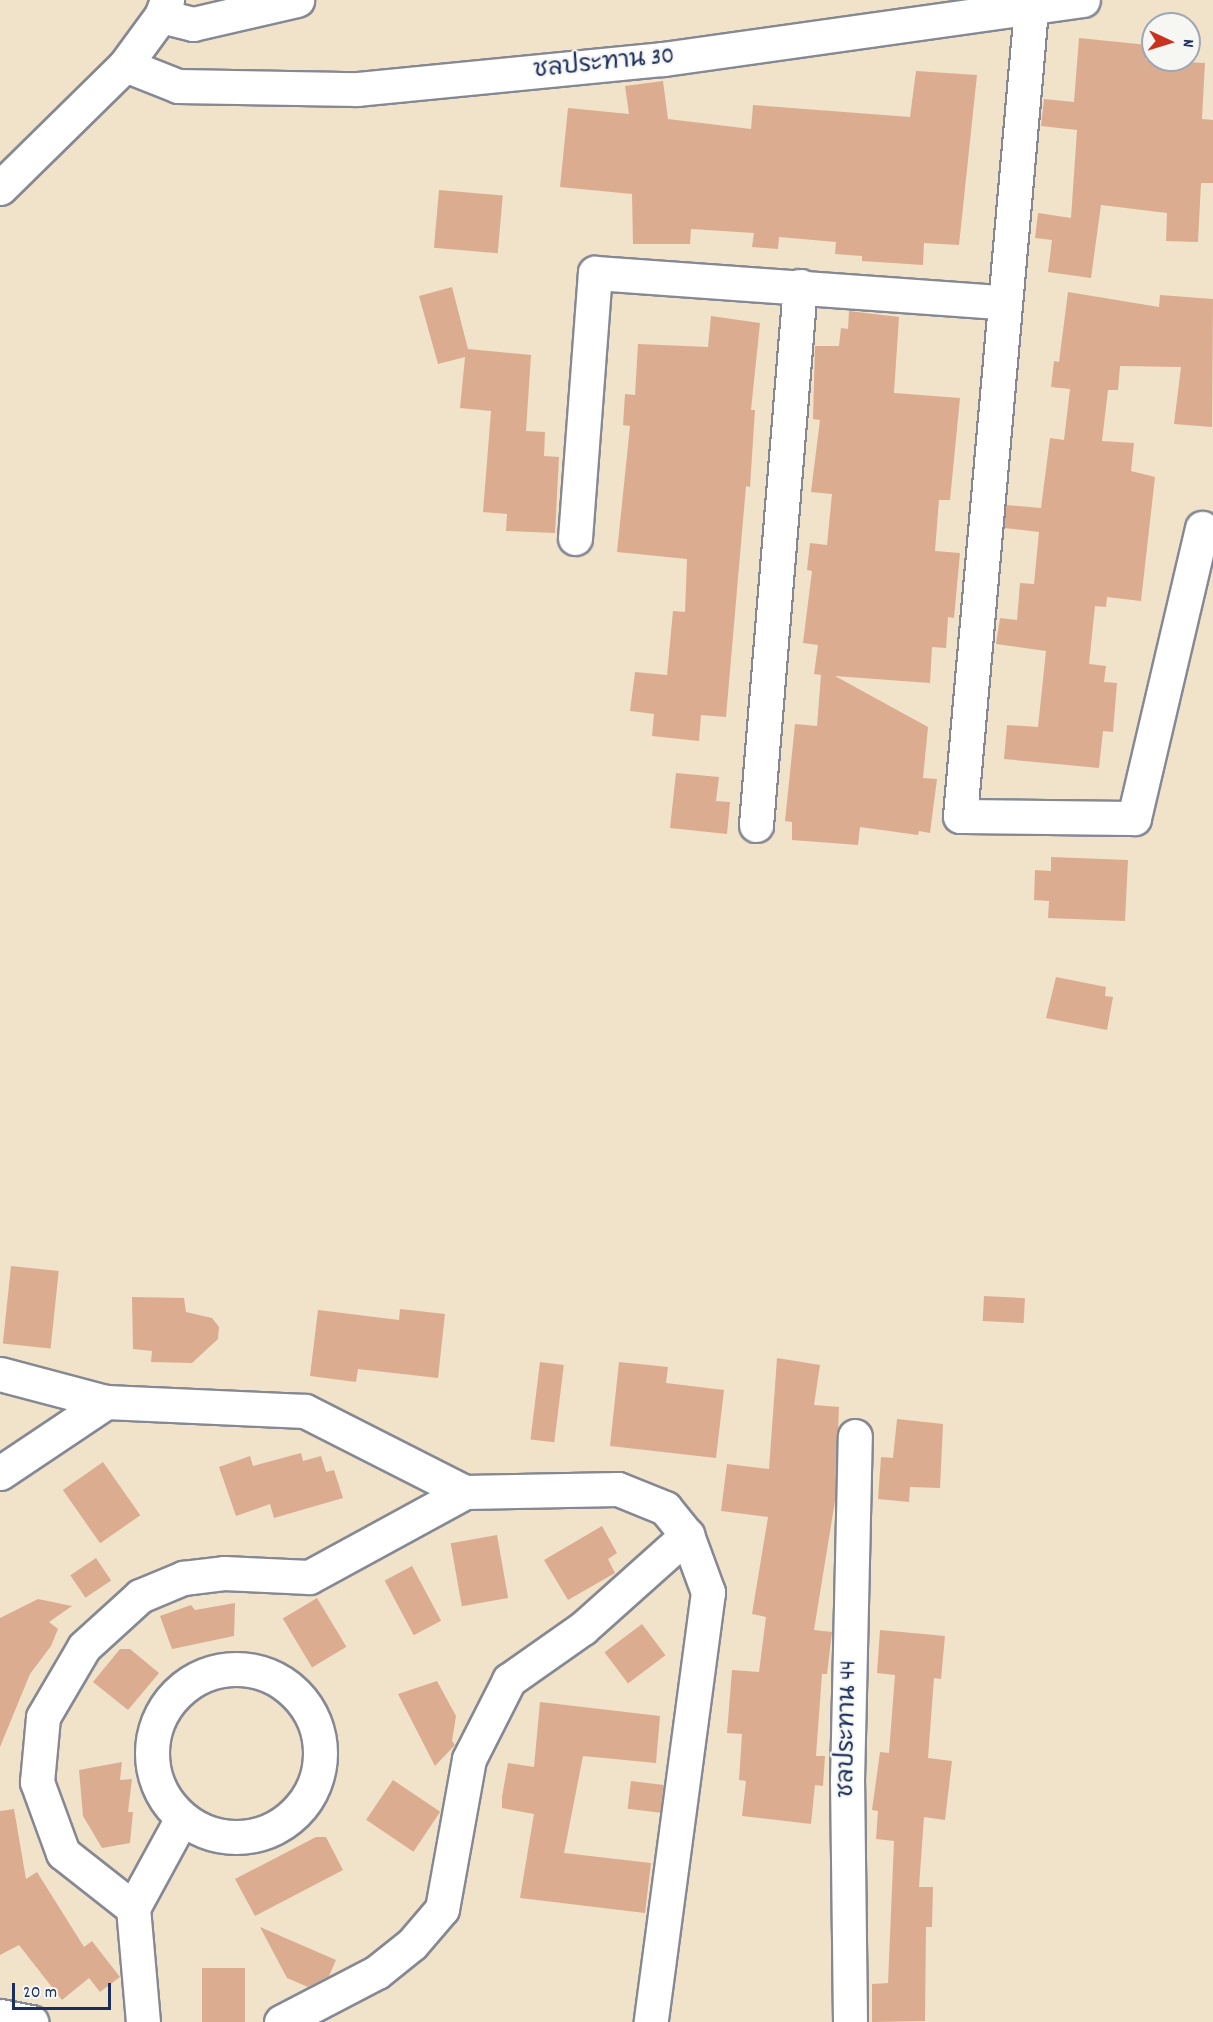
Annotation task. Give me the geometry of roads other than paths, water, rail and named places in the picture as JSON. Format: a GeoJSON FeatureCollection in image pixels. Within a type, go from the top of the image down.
{"type":"FeatureCollection","features":[{"type":"Feature","properties":{"kind":"street"},"geometry":{"type":"LineString","coordinates":[[0,188],[125,65],[164,8],[193,24],[297,0]]}},
{"type":"Feature","properties":{"kind":"street","name":"ชลประทาน 30"},"geometry":{"type":"LineString","coordinates":[[125,65],[178,86],[357,89],[663,59],[1083,0]]}},
{"type":"Feature","properties":{"kind":"street"},"geometry":{"type":"LineString","coordinates":[[1031,9],[1003,302],[960,816],[1134,818],[1202,528]]}},
{"type":"Feature","properties":{"kind":"street"},"geometry":{"type":"LineString","coordinates":[[574,538],[595,273],[1003,302]]}},
{"type":"Feature","properties":{"kind":"street"},"geometry":{"type":"LineString","coordinates":[[756,825],[801,286]]}},
{"type":"Feature","properties":{"kind":"street"},"geometry":{"type":"LineString","coordinates":[[0,1374],[106,1402],[305,1411],[465,1492]]}},
{"type":"Feature","properties":{"kind":"street"},"geometry":{"type":"LineString","coordinates":[[0,1473],[106,1402]]}},
{"type":"Feature","properties":{"kind":"street","name":"ชลประทาน 44"},"geometry":{"type":"LineString","coordinates":[[849,2022],[847,1781],[855,1436]]}},
{"type":"Feature","properties":{"kind":"street"},"geometry":{"type":"LineString","coordinates":[[133,1908],[63,1853],[37,1782],[43,1717],[84,1647],[140,1596],[183,1578],[224,1573],[309,1577],[465,1492],[618,1489],[665,1508],[687,1535],[708,1592],[651,2022]]}},
{"type":"Feature","properties":{"kind":"street"},"geometry":{"type":"LineString","coordinates":[[281,2022],[377,1972],[412,1944],[442,1909],[470,1760],[509,1680],[583,1628],[687,1535]]}},
{"type":"Feature","properties":{"kind":"street"},"geometry":{"type":"LineString","coordinates":[[242,1668],[271,1676],[289,1687],[308,1710],[319,1735],[320,1764],[311,1792],[299,1810],[275,1829],[248,1837],[207,1833],[182,1818],[161,1793],[153,1764],[154,1735],[168,1702],[190,1682],[213,1672],[242,1668]]}},
{"type":"Feature","properties":{"kind":"street"},"geometry":{"type":"LineString","coordinates":[[143,2022],[133,1908],[182,1818]]}},
{"type":"Feature","properties":{"kind":"street"},"geometry":{"type":"LineString","coordinates":[[0,2016],[31,2022]]}}]}
